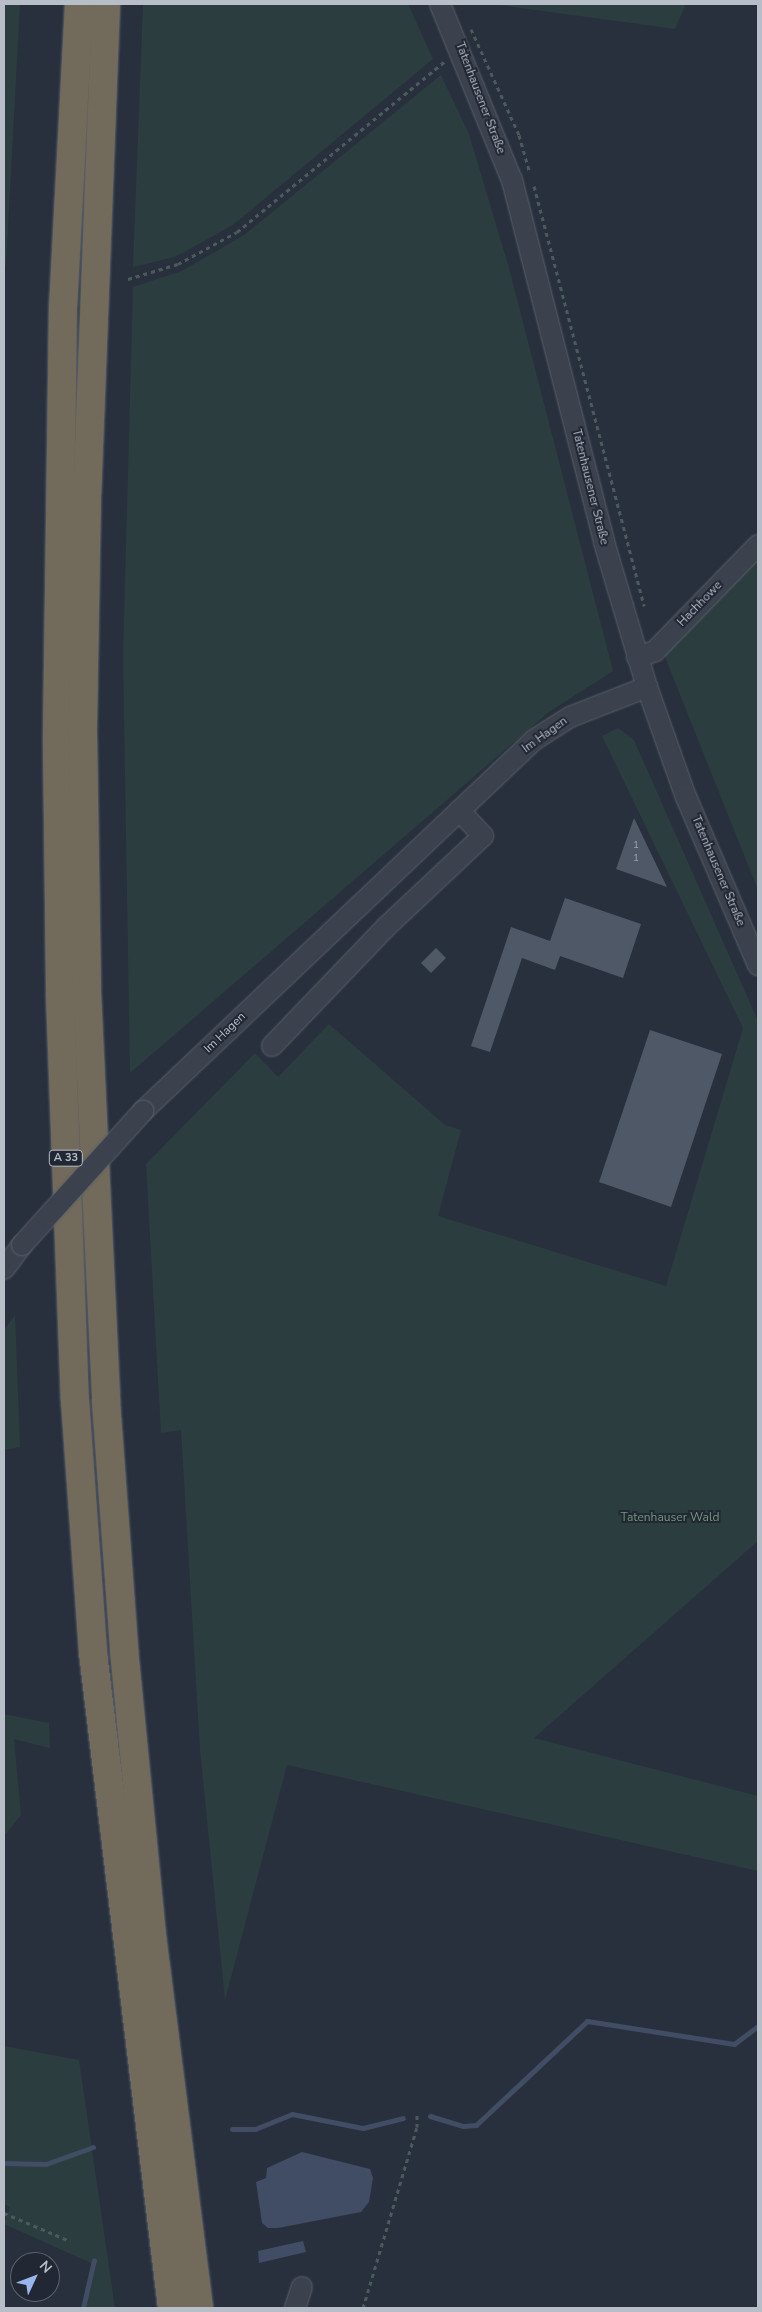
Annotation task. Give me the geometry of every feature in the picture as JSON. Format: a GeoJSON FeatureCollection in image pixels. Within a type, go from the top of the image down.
{"type":"FeatureCollection","features":[{"type":"Feature","properties":{"kind":"highway","name":"A 33"},"geometry":{"type":"LineString","coordinates":[[79,4],[64,306],[57,730],[60,995],[75,1400],[93,1653],[172,2308]]}},
{"type":"Feature","properties":{"kind":"highway","name":"A 33"},"geometry":{"type":"LineString","coordinates":[[106,4],[87,494],[83,735],[87,993],[106,1402],[124,1650],[152,1936],[199,2308]]}},
{"type":"Feature","properties":{"kind":"street","name":"Tatenhausener Straße"},"geometry":{"type":"LineString","coordinates":[[440,4],[472,50],[512,180],[637,657],[686,797],[758,965]]}},
{"type":"Feature","properties":{"kind":"street","name":"Hachhowe"},"geometry":{"type":"LineString","coordinates":[[637,657],[655,650],[758,545]]}},
{"type":"Feature","properties":{"kind":"street","name":"Im Hagen"},"geometry":{"type":"LineString","coordinates":[[4,1269],[22,1245],[143,1111],[534,740],[570,716],[647,687]]}},
{"type":"Feature","properties":{"kind":"street"},"geometry":{"type":"LineString","coordinates":[[272,1046],[386,928],[483,836],[459,810]]}},
{"type":"Feature","properties":{"kind":"street"},"geometry":{"type":"LineString","coordinates":[[295,2308],[302,2287]]}},
{"type":"Feature","properties":{"kind":"path"},"geometry":{"type":"LineString","coordinates":[[128,279],[178,264],[237,232],[438,64],[472,50],[519,135],[564,286],[646,614]]}},
{"type":"Feature","properties":{"kind":"path"},"geometry":{"type":"LineString","coordinates":[[363,2308],[417,2128],[417,2113]]}},
{"type":"Feature","properties":{"kind":"path"},"geometry":{"type":"LineString","coordinates":[[4,2213],[70,2241]]}},
{"type":"Feature","properties":{"kind":"green space"},"geometry":{"type":"Polygon","coordinates":[[[4,4],[20,4],[6,265],[4,265],[4,4]]]}},
{"type":"Feature","properties":{"kind":"green space"},"geometry":{"type":"Polygon","coordinates":[[[143,4],[408,4],[433,59],[233,225],[175,257],[133,267],[143,4]]]}},
{"type":"Feature","properties":{"kind":"green space"},"geometry":{"type":"Polygon","coordinates":[[[492,4],[686,4],[675,29],[492,4]]]}},
{"type":"Feature","properties":{"kind":"green space"},"geometry":{"type":"Polygon","coordinates":[[[441,75],[469,134],[509,268],[613,671],[549,712],[130,1073],[123,656],[133,287],[182,271],[244,235],[441,75]]]}},
{"type":"Feature","properties":{"kind":"green space"},"geometry":{"type":"Polygon","coordinates":[[[758,556],[758,890],[663,652],[758,556]]]}},
{"type":"Feature","properties":{"kind":"green space","name":"Tatenhauser Wald"},"geometry":{"type":"Polygon","coordinates":[[[618,728],[634,740],[758,1021],[758,1541],[534,1738],[758,1796],[758,1871],[287,1765],[225,2000],[200,1750],[181,1430],[161,1433],[146,1164],[255,1053],[278,1077],[329,1024],[445,1125],[461,1130],[438,1216],[666,1286],[743,1028],[602,736],[618,728]]]}},
{"type":"Feature","properties":{"kind":"green space"},"geometry":{"type":"Polygon","coordinates":[[[15,1315],[20,1447],[4,1450],[4,1330],[15,1315]]]}},
{"type":"Feature","properties":{"kind":"green space"},"geometry":{"type":"Polygon","coordinates":[[[4,1714],[49,1723],[50,1748],[14,1739],[21,1815],[4,1836],[4,1714]]]}},
{"type":"Feature","properties":{"kind":"green space"},"geometry":{"type":"Polygon","coordinates":[[[4,2046],[79,2060],[115,2308],[86,2308],[96,2265],[4,2224],[10,2207],[4,2204],[4,2046]]]}},
{"type":"Feature","properties":{"kind":"water"},"geometry":{"type":"Polygon","coordinates":[[[302,2152],[370,2169],[373,2178],[369,2202],[361,2212],[278,2228],[268,2228],[262,2223],[256,2182],[266,2178],[267,2168],[302,2152]]]}},
{"type":"Feature","properties":{"kind":"water"},"geometry":{"type":"Polygon","coordinates":[[[303,2241],[306,2252],[259,2263],[258,2251],[303,2241]]]}},
{"type":"Feature","properties":{"kind":"building"},"geometry":{"type":"Polygon","coordinates":[[[634,818],[667,887],[616,869],[634,818]]]}},
{"type":"Feature","properties":{"kind":"building"},"geometry":{"type":"Polygon","coordinates":[[[565,898],[641,924],[623,978],[560,956],[555,970],[522,958],[490,1052],[471,1046],[511,927],[550,941],[565,898]]]}},
{"type":"Feature","properties":{"kind":"building"},"geometry":{"type":"Polygon","coordinates":[[[436,948],[446,958],[431,973],[421,963],[436,948]]]}},
{"type":"Feature","properties":{"kind":"building"},"geometry":{"type":"Polygon","coordinates":[[[650,1030],[722,1054],[671,1207],[599,1182],[650,1030]]]}},
{"type":"Feature","properties":{"kind":"waterway"},"geometry":{"type":"LineString","coordinates":[[430,2116],[463,2126],[476,2125],[587,2021],[734,2044],[758,2026]]}},
{"type":"Feature","properties":{"kind":"waterway"},"geometry":{"type":"LineString","coordinates":[[232,2129],[255,2129],[292,2114],[363,2128],[403,2118]]}},
{"type":"Feature","properties":{"kind":"waterway"},"geometry":{"type":"LineString","coordinates":[[4,2163],[46,2164],[93,2147]]}},
{"type":"Feature","properties":{"kind":"waterway"},"geometry":{"type":"LineString","coordinates":[[83,2308],[94,2260]]}}]}
